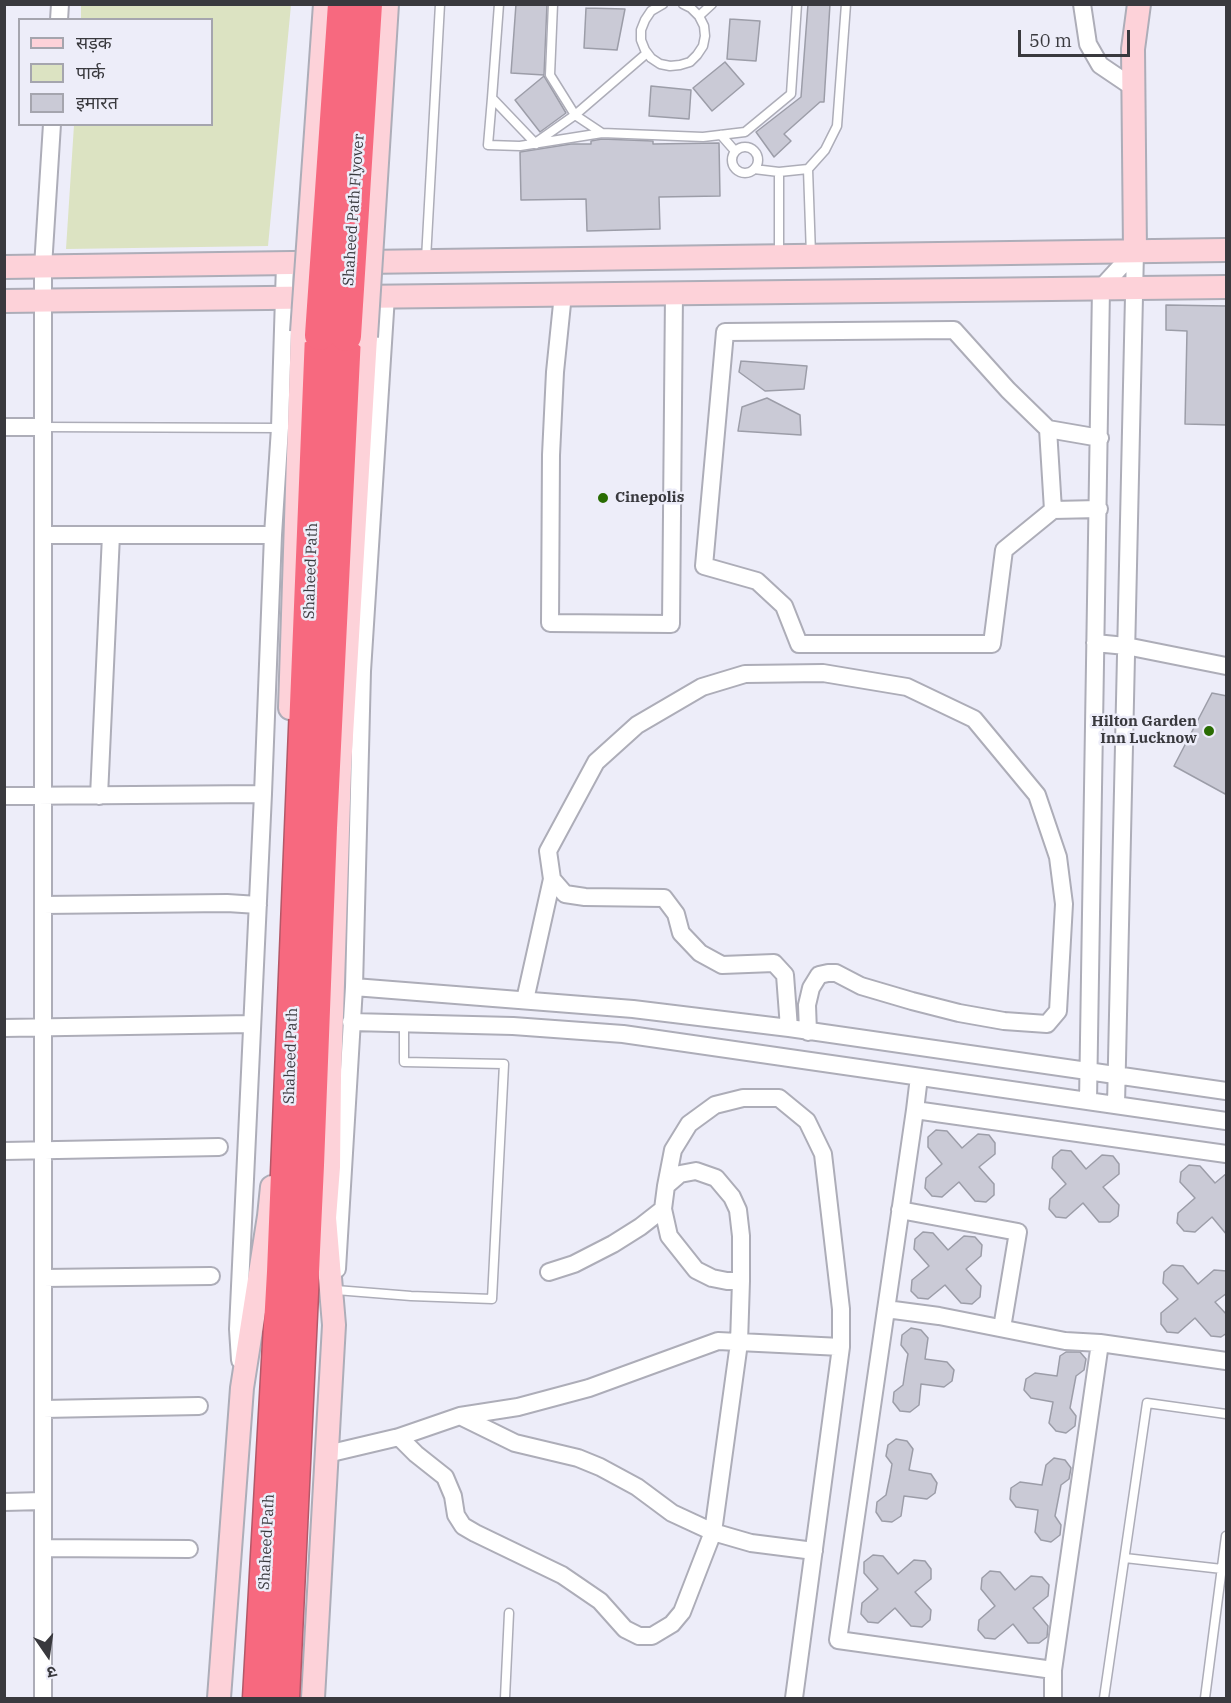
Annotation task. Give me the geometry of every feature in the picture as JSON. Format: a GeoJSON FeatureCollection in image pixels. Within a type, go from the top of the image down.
{"type":"FeatureCollection","features":[{"type":"Feature","properties":{"kind":"highway","name":"Shaheed Path Flyover"},"geometry":{"type":"LineString","coordinates":[[329,414],[343,4]]}},
{"type":"Feature","properties":{"kind":"highway","name":"Shaheed Path Flyover"},"geometry":{"type":"LineString","coordinates":[[333,335],[367,4]]}},
{"type":"Feature","properties":{"kind":"highway"},"geometry":{"type":"LineString","coordinates":[[329,414],[333,335]]}},
{"type":"Feature","properties":{"kind":"highway","name":"Shaheed Path"},"geometry":{"type":"LineString","coordinates":[[258,1698],[282,1272],[284,1071],[329,414]]}},
{"type":"Feature","properties":{"kind":"highway","name":"Shaheed Path"},"geometry":{"type":"LineString","coordinates":[[284,1698],[319,1166],[329,414]]}},
{"type":"Feature","properties":{"kind":"street"},"geometry":{"type":"LineString","coordinates":[[325,4],[340,768],[330,1076],[319,1166],[334,1325]]}},
{"type":"Feature","properties":{"kind":"street"},"geometry":{"type":"LineString","coordinates":[[219,1698],[242,1388],[270,1206],[284,1071],[333,335],[387,4]]}},
{"type":"Feature","properties":{"kind":"street"},"geometry":{"type":"LineString","coordinates":[[1082,4],[1088,44],[1100,65],[1134,88]]}},
{"type":"Feature","properties":{"kind":"street"},"geometry":{"type":"LineString","coordinates":[[1116,1105],[1135,251],[1133,49],[1139,4]]}},
{"type":"Feature","properties":{"kind":"street"},"geometry":{"type":"LineString","coordinates":[[43,1698],[43,267],[52,126]]}},
{"type":"Feature","properties":{"kind":"street"},"geometry":{"type":"LineString","coordinates":[[4,267],[1227,250]]}},
{"type":"Feature","properties":{"kind":"street"},"geometry":{"type":"LineString","coordinates":[[1088,1101],[1101,288],[1135,251]]}},
{"type":"Feature","properties":{"kind":"street"},"geometry":{"type":"LineString","coordinates":[[608,259],[608,294]]}},
{"type":"Feature","properties":{"kind":"street"},"geometry":{"type":"LineString","coordinates":[[242,1388],[237,1329],[273,535],[280,428],[285,264]]}},
{"type":"Feature","properties":{"kind":"street"},"geometry":{"type":"LineString","coordinates":[[4,301],[1227,287]]}},
{"type":"Feature","properties":{"kind":"street"},"geometry":{"type":"LineString","coordinates":[[563,294],[555,372],[551,454],[550,623],[671,624],[674,293]]}},
{"type":"Feature","properties":{"kind":"street"},"geometry":{"type":"LineString","coordinates":[[313,1698],[309,1623],[327,1454],[354,987],[362,671],[386,296]]}},
{"type":"Feature","properties":{"kind":"street"},"geometry":{"type":"LineString","coordinates":[[1099,509],[1053,510],[1004,550],[992,644],[799,644],[784,606],[757,581],[704,566],[725,332],[954,330],[1008,390],[1048,429],[1100,438]]}},
{"type":"Feature","properties":{"kind":"street"},"geometry":{"type":"LineString","coordinates":[[4,427],[43,427]]}},
{"type":"Feature","properties":{"kind":"street"},"geometry":{"type":"LineString","coordinates":[[1048,429],[1053,510]]}},
{"type":"Feature","properties":{"kind":"street"},"geometry":{"type":"LineString","coordinates":[[43,535],[273,535]]}},
{"type":"Feature","properties":{"kind":"street"},"geometry":{"type":"LineString","coordinates":[[99,796],[111,535]]}},
{"type":"Feature","properties":{"kind":"street"},"geometry":{"type":"LineString","coordinates":[[1095,643],[1126,646],[1227,666]]}},
{"type":"Feature","properties":{"kind":"street"},"geometry":{"type":"LineString","coordinates":[[525,1000],[552,879],[548,851],[596,762],[637,725],[702,687],[745,674],[823,673],[907,687],[974,719],[1036,795],[1058,857],[1064,904],[1058,1011],[1047,1024],[1004,1021],[912,1001],[861,986],[836,973],[819,975],[811,988],[807,1005],[808,1032]]}},
{"type":"Feature","properties":{"kind":"street"},"geometry":{"type":"LineString","coordinates":[[4,796],[263,794]]}},
{"type":"Feature","properties":{"kind":"street"},"geometry":{"type":"LineString","coordinates":[[552,879],[565,894],[585,897],[664,898],[676,914],[681,933],[700,953],[722,965],[774,963],[785,975],[789,1028]]}},
{"type":"Feature","properties":{"kind":"street"},"geometry":{"type":"LineString","coordinates":[[43,905],[227,903],[258,905]]}},
{"type":"Feature","properties":{"kind":"street"},"geometry":{"type":"LineString","coordinates":[[354,987],[633,1009],[789,1028],[1227,1091]]}},
{"type":"Feature","properties":{"kind":"street"},"geometry":{"type":"LineString","coordinates":[[351,1022],[513,1026],[622,1034],[1227,1121]]}},
{"type":"Feature","properties":{"kind":"street"},"geometry":{"type":"LineString","coordinates":[[4,1028],[252,1024]]}},
{"type":"Feature","properties":{"kind":"street"},"geometry":{"type":"LineString","coordinates":[[919,1077],[838,1640],[1053,1670]]}},
{"type":"Feature","properties":{"kind":"street"},"geometry":{"type":"LineString","coordinates":[[741,1281],[712,1278],[696,1270],[669,1236],[663,1209],[673,1150],[689,1124],[715,1105],[743,1098],[779,1098],[807,1121],[823,1154],[841,1309],[841,1347],[794,1698]]}},
{"type":"Feature","properties":{"kind":"street"},"geometry":{"type":"LineString","coordinates":[[915,1110],[1227,1154]]}},
{"type":"Feature","properties":{"kind":"street"},"geometry":{"type":"LineString","coordinates":[[4,1151],[219,1147]]}},
{"type":"Feature","properties":{"kind":"street"},"geometry":{"type":"LineString","coordinates":[[399,1437],[445,1477],[453,1496],[456,1515],[463,1526],[562,1575],[600,1600],[625,1629],[639,1636],[652,1636],[672,1624],[682,1612],[713,1532],[739,1343],[741,1236],[738,1210],[732,1197],[716,1178],[696,1170],[680,1174],[666,1186]]}},
{"type":"Feature","properties":{"kind":"street"},"geometry":{"type":"LineString","coordinates":[[243,1206],[258,1210],[270,1206]]}},
{"type":"Feature","properties":{"kind":"street"},"geometry":{"type":"LineString","coordinates":[[549,1272],[574,1264],[613,1244],[663,1209]]}},
{"type":"Feature","properties":{"kind":"street"},"geometry":{"type":"LineString","coordinates":[[900,1210],[1018,1232],[1002,1328]]}},
{"type":"Feature","properties":{"kind":"street"},"geometry":{"type":"LineString","coordinates":[[43,1278],[211,1276]]}},
{"type":"Feature","properties":{"kind":"street"},"geometry":{"type":"LineString","coordinates":[[886,1309],[939,1316],[1065,1341],[1100,1343],[1227,1361]]}},
{"type":"Feature","properties":{"kind":"street"},"geometry":{"type":"LineString","coordinates":[[327,1454],[399,1437],[460,1416],[518,1407],[590,1388],[718,1341],[841,1347]]}},
{"type":"Feature","properties":{"kind":"street"},"geometry":{"type":"LineString","coordinates":[[1053,1698],[1053,1670],[1100,1343]]}},
{"type":"Feature","properties":{"kind":"street"},"geometry":{"type":"LineString","coordinates":[[43,1409],[199,1406]]}},
{"type":"Feature","properties":{"kind":"street"},"geometry":{"type":"LineString","coordinates":[[460,1416],[515,1443],[578,1458],[600,1467],[637,1487],[672,1513],[713,1532],[751,1543],[814,1551]]}},
{"type":"Feature","properties":{"kind":"street"},"geometry":{"type":"LineString","coordinates":[[4,1502],[43,1502]]}},
{"type":"Feature","properties":{"kind":"street"},"geometry":{"type":"LineString","coordinates":[[43,1548],[189,1549]]}},
{"type":"Feature","properties":{"kind":"street"},"geometry":{"type":"LineString","coordinates":[[225,1617],[252,1619]]}},
{"type":"Feature","properties":{"kind":"lane"},"geometry":{"type":"LineString","coordinates":[[426,262],[440,4]]}},
{"type":"Feature","properties":{"kind":"lane"},"geometry":{"type":"LineString","coordinates":[[499,4],[488,145],[520,146],[602,133],[703,137],[745,132],[791,94],[797,4]]}},
{"type":"Feature","properties":{"kind":"lane"},"geometry":{"type":"LineString","coordinates":[[553,4],[550,75],[575,115],[602,133]]}},
{"type":"Feature","properties":{"kind":"lane"},"geometry":{"type":"LineString","coordinates":[[663,4],[651,11],[645,20],[641,30],[641,40],[647,53],[660,64],[670,66],[680,66],[690,62],[703,46],[704,26],[699,16],[683,4]]}},
{"type":"Feature","properties":{"kind":"lane"},"geometry":{"type":"LineString","coordinates":[[699,16],[712,4]]}},
{"type":"Feature","properties":{"kind":"lane"},"geometry":{"type":"LineString","coordinates":[[754,169],[757,160],[754,152],[747,148],[735,152],[732,159],[734,167],[744,173],[754,169],[779,172],[808,169],[825,150],[837,126],[846,4]]}},
{"type":"Feature","properties":{"kind":"lane"},"geometry":{"type":"LineString","coordinates":[[536,144],[575,115],[647,53]]}},
{"type":"Feature","properties":{"kind":"lane"},"geometry":{"type":"LineString","coordinates":[[492,98],[536,144]]}},
{"type":"Feature","properties":{"kind":"lane"},"geometry":{"type":"LineString","coordinates":[[722,135],[735,152]]}},
{"type":"Feature","properties":{"kind":"lane"},"geometry":{"type":"LineString","coordinates":[[808,169],[812,255]]}},
{"type":"Feature","properties":{"kind":"lane"},"geometry":{"type":"LineString","coordinates":[[778,256],[779,172]]}},
{"type":"Feature","properties":{"kind":"lane"},"geometry":{"type":"LineString","coordinates":[[43,427],[280,428]]}},
{"type":"Feature","properties":{"kind":"lane"},"geometry":{"type":"LineString","coordinates":[[336,1290],[492,1299],[504,1064],[404,1062],[404,1023]]}},
{"type":"Feature","properties":{"kind":"lane"},"geometry":{"type":"LineString","coordinates":[[1104,1698],[1147,1403],[1227,1414]]}},
{"type":"Feature","properties":{"kind":"lane"},"geometry":{"type":"LineString","coordinates":[[1205,1698],[1227,1536]]}},
{"type":"Feature","properties":{"kind":"lane"},"geometry":{"type":"LineString","coordinates":[[1125,1558],[1222,1569]]}},
{"type":"Feature","properties":{"kind":"lane"},"geometry":{"type":"LineString","coordinates":[[505,1698],[509,1613]]}},
{"type":"Feature","properties":{"kind":"green space"},"geometry":{"type":"Polygon","coordinates":[[[81,5],[291,5],[268,246],[66,249],[74,126],[213,126],[213,18],[81,18],[81,5]]]}},
{"type":"Feature","properties":{"kind":"building"},"geometry":{"type":"Polygon","coordinates":[[[516,4],[547,4],[544,75],[511,73],[516,4]]]}},
{"type":"Feature","properties":{"kind":"building"},"geometry":{"type":"Polygon","coordinates":[[[808,4],[830,4],[824,102],[820,102],[784,134],[791,141],[774,157],[756,132],[801,97],[808,4]]]}},
{"type":"Feature","properties":{"kind":"building"},"geometry":{"type":"Polygon","coordinates":[[[586,8],[625,9],[617,50],[584,48],[586,8]]]}},
{"type":"Feature","properties":{"kind":"building"},"geometry":{"type":"Polygon","coordinates":[[[730,19],[760,21],[756,61],[727,59],[730,19]]]}},
{"type":"Feature","properties":{"kind":"building"},"geometry":{"type":"Polygon","coordinates":[[[725,62],[744,84],[712,111],[693,88],[725,62]]]}},
{"type":"Feature","properties":{"kind":"building"},"geometry":{"type":"Polygon","coordinates":[[[544,76],[566,113],[540,132],[515,100],[544,76]]]}},
{"type":"Feature","properties":{"kind":"building"},"geometry":{"type":"Polygon","coordinates":[[[651,86],[691,90],[689,119],[649,116],[651,86]]]}},
{"type":"Feature","properties":{"kind":"building"},"geometry":{"type":"Polygon","coordinates":[[[602,139],[653,141],[653,144],[719,143],[720,196],[659,197],[660,229],[587,231],[586,199],[521,200],[520,152],[571,144],[591,144],[591,141],[602,139]]]}},
{"type":"Feature","properties":{"kind":"building"},"geometry":{"type":"Polygon","coordinates":[[[1166,305],[1227,306],[1227,425],[1185,424],[1187,331],[1166,330],[1166,305]]]}},
{"type":"Feature","properties":{"kind":"building"},"geometry":{"type":"Polygon","coordinates":[[[741,361],[807,366],[804,389],[765,391],[739,372],[741,361]]]}},
{"type":"Feature","properties":{"kind":"building"},"geometry":{"type":"Polygon","coordinates":[[[767,398],[800,415],[801,435],[738,431],[742,407],[767,398]]]}},
{"type":"Feature","properties":{"kind":"building","name":"Hilton Garden Inn Lucknow"},"geometry":{"type":"Polygon","coordinates":[[[1212,693],[1227,696],[1227,795],[1174,766],[1212,693]]]}},
{"type":"Feature","properties":{"kind":"building"},"geometry":{"type":"Polygon","coordinates":[[[936,1130],[947,1131],[962,1148],[978,1134],[989,1135],[995,1143],[995,1154],[979,1167],[994,1184],[994,1195],[986,1202],[975,1201],[959,1182],[942,1197],[932,1196],[925,1188],[926,1178],[942,1164],[928,1147],[928,1137],[936,1130]]]}},
{"type":"Feature","properties":{"kind":"building"},"geometry":{"type":"Polygon","coordinates":[[[1061,1150],[1071,1151],[1086,1169],[1102,1155],[1113,1156],[1119,1164],[1119,1174],[1103,1187],[1119,1205],[1118,1216],[1110,1222],[1099,1222],[1083,1203],[1066,1218],[1056,1217],[1049,1209],[1050,1199],[1066,1184],[1052,1168],[1053,1157],[1061,1150]]]}},
{"type":"Feature","properties":{"kind":"building"},"geometry":{"type":"Polygon","coordinates":[[[1189,1165],[1200,1166],[1215,1183],[1227,1173],[1227,1235],[1212,1217],[1195,1232],[1184,1231],[1177,1223],[1178,1213],[1195,1198],[1180,1182],[1181,1172],[1189,1165]]]}},
{"type":"Feature","properties":{"kind":"building"},"geometry":{"type":"Polygon","coordinates":[[[923,1232],[933,1233],[948,1250],[964,1236],[975,1237],[982,1245],[981,1256],[966,1269],[981,1286],[980,1297],[972,1304],[961,1303],[945,1285],[928,1299],[918,1298],[911,1291],[912,1280],[929,1266],[914,1249],[915,1239],[923,1232]]]}},
{"type":"Feature","properties":{"kind":"building"},"geometry":{"type":"Polygon","coordinates":[[[1172,1265],[1183,1266],[1198,1284],[1214,1270],[1227,1271],[1227,1293],[1215,1302],[1227,1315],[1227,1333],[1221,1337],[1211,1336],[1195,1318],[1178,1333],[1167,1332],[1161,1324],[1161,1313],[1178,1299],[1163,1283],[1164,1272],[1172,1265]]]}},
{"type":"Feature","properties":{"kind":"building"},"geometry":{"type":"Polygon","coordinates":[[[911,1328],[921,1330],[928,1338],[925,1359],[947,1362],[954,1370],[952,1381],[944,1387],[921,1384],[919,1405],[910,1412],[900,1411],[893,1402],[894,1392],[903,1385],[908,1354],[901,1345],[902,1335],[911,1328]]]}},
{"type":"Feature","properties":{"kind":"building"},"geometry":{"type":"Polygon","coordinates":[[[1066,1352],[1080,1352],[1086,1359],[1084,1370],[1076,1376],[1070,1408],[1076,1416],[1075,1426],[1066,1433],[1056,1431],[1049,1423],[1053,1402],[1031,1398],[1024,1390],[1026,1379],[1035,1373],[1057,1376],[1060,1356],[1066,1352]]]}},
{"type":"Feature","properties":{"kind":"building"},"geometry":{"type":"Polygon","coordinates":[[[896,1439],[907,1441],[913,1449],[909,1470],[931,1474],[937,1483],[935,1493],[927,1499],[904,1496],[901,1516],[892,1522],[882,1521],[876,1512],[877,1502],[886,1495],[892,1464],[886,1456],[888,1445],[896,1439]]]}},
{"type":"Feature","properties":{"kind":"building"},"geometry":{"type":"Polygon","coordinates":[[[1054,1458],[1065,1460],[1071,1468],[1069,1479],[1061,1485],[1055,1516],[1061,1525],[1060,1535],[1051,1542],[1041,1540],[1035,1532],[1038,1510],[1016,1507],[1010,1499],[1011,1488],[1020,1482],[1042,1485],[1046,1465],[1054,1458]]]}},
{"type":"Feature","properties":{"kind":"building"},"geometry":{"type":"Polygon","coordinates":[[[873,1555],[883,1556],[898,1574],[914,1560],[925,1561],[931,1569],[931,1579],[915,1592],[931,1610],[930,1620],[922,1627],[911,1626],[895,1608],[878,1623],[868,1622],[861,1614],[862,1603],[878,1589],[864,1573],[864,1562],[873,1555]]]}},
{"type":"Feature","properties":{"kind":"building"},"geometry":{"type":"Polygon","coordinates":[[[990,1571],[1000,1572],[1015,1590],[1031,1576],[1042,1577],[1049,1585],[1048,1596],[1033,1608],[1048,1626],[1047,1637],[1039,1643],[1028,1643],[1013,1624],[995,1639],[985,1638],[978,1630],[979,1620],[995,1606],[981,1589],[982,1578],[990,1571]]]}},
{"type":"Feature","properties":{"kind":"place","name":"Cinepolis"},"geometry":{"type":"Point","coordinates":[603,498]}},
{"type":"Feature","properties":{"kind":"place","name":"Hilton Garden Inn Lucknow"},"geometry":{"type":"Point","coordinates":[1209,731]}}]}
